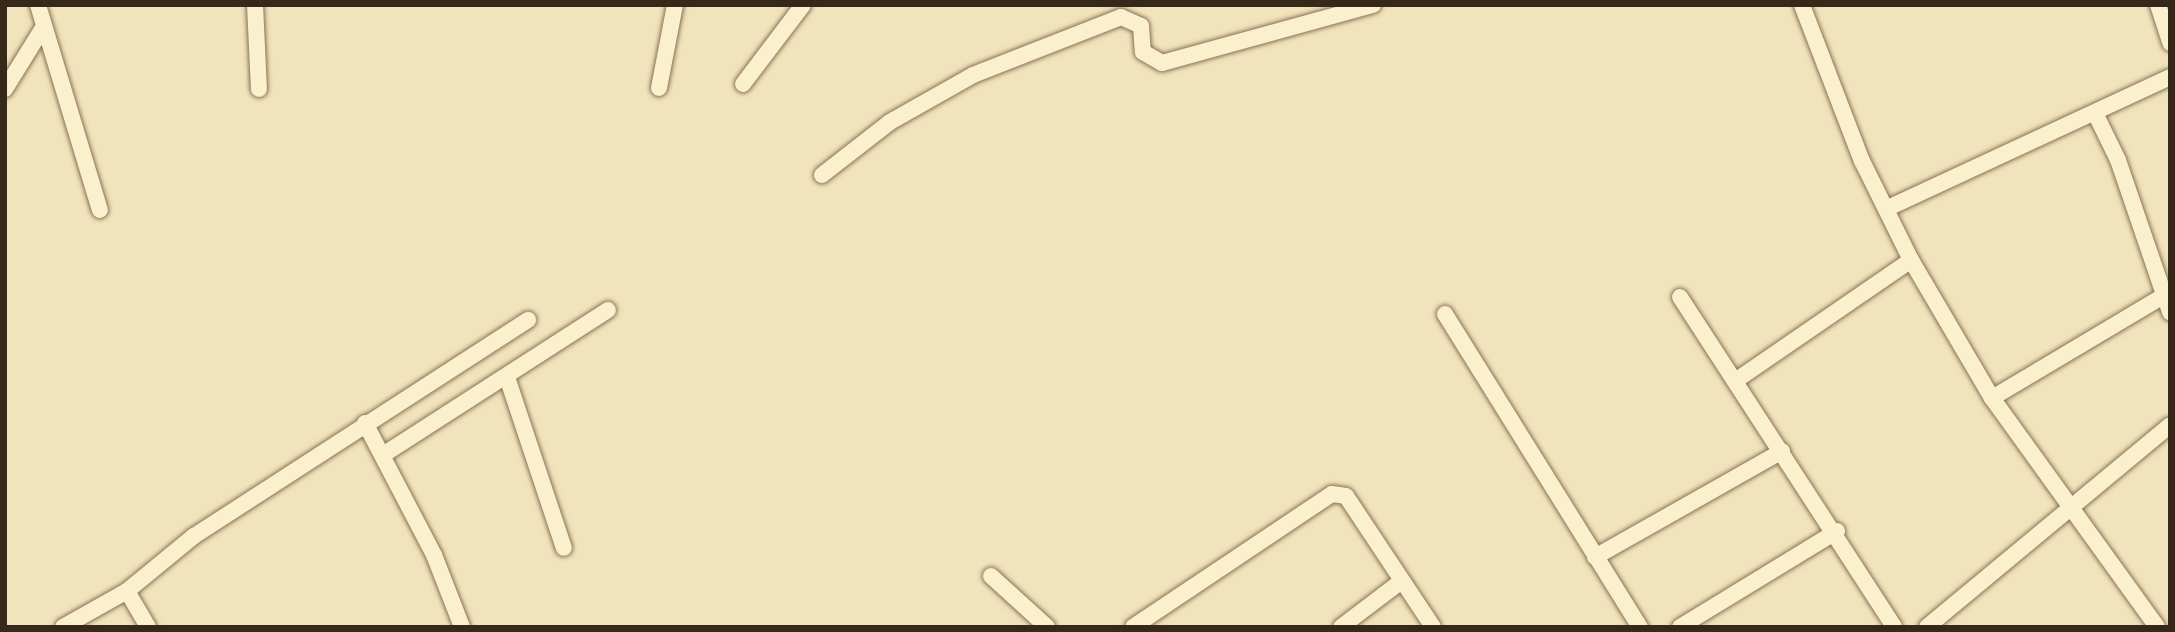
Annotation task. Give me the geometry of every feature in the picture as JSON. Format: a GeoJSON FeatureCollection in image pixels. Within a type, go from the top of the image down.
{"type":"FeatureCollection","features":[{"type":"Feature","properties":{"kind":"street"},"geometry":{"type":"LineString","coordinates":[[38,5],[100,210]]}},
{"type":"Feature","properties":{"kind":"street"},"geometry":{"type":"LineString","coordinates":[[255,5],[259,89]]}},
{"type":"Feature","properties":{"kind":"street"},"geometry":{"type":"LineString","coordinates":[[659,88],[675,5]]}},
{"type":"Feature","properties":{"kind":"street"},"geometry":{"type":"LineString","coordinates":[[743,84],[803,5]]}},
{"type":"Feature","properties":{"kind":"street"},"geometry":{"type":"LineString","coordinates":[[822,175],[890,122],[973,75],[1121,17],[1141,26],[1143,52],[1162,63],[1373,5]]}},
{"type":"Feature","properties":{"kind":"street"},"geometry":{"type":"LineString","coordinates":[[1802,5],[1886,209],[1911,260],[1992,398],[2157,627]]}},
{"type":"Feature","properties":{"kind":"street"},"geometry":{"type":"LineString","coordinates":[[2158,5],[2170,43]]}},
{"type":"Feature","properties":{"kind":"street"},"geometry":{"type":"LineString","coordinates":[[5,89],[44,26]]}},
{"type":"Feature","properties":{"kind":"street"},"geometry":{"type":"LineString","coordinates":[[1886,209],[2170,77]]}},
{"type":"Feature","properties":{"kind":"street"},"geometry":{"type":"LineString","coordinates":[[2095,113],[2119,160],[2166,293],[2170,312]]}},
{"type":"Feature","properties":{"kind":"street"},"geometry":{"type":"LineString","coordinates":[[1738,379],[1911,260]]}},
{"type":"Feature","properties":{"kind":"street"},"geometry":{"type":"LineString","coordinates":[[1992,398],[2166,293]]}},
{"type":"Feature","properties":{"kind":"street"},"geometry":{"type":"LineString","coordinates":[[1680,297],[1738,379],[1782,451],[1837,531],[1894,627]]}},
{"type":"Feature","properties":{"kind":"street"},"geometry":{"type":"LineString","coordinates":[[386,453],[608,310]]}},
{"type":"Feature","properties":{"kind":"street"},"geometry":{"type":"LineString","coordinates":[[1445,314],[1640,627]]}},
{"type":"Feature","properties":{"kind":"street"},"geometry":{"type":"LineString","coordinates":[[63,627],[127,591],[194,536],[365,422],[528,320]]}},
{"type":"Feature","properties":{"kind":"street"},"geometry":{"type":"LineString","coordinates":[[507,377],[564,548]]}},
{"type":"Feature","properties":{"kind":"street"},"geometry":{"type":"LineString","coordinates":[[365,422],[386,453],[462,627]]}},
{"type":"Feature","properties":{"kind":"street"},"geometry":{"type":"LineString","coordinates":[[1927,627],[2168,430]]}},
{"type":"Feature","properties":{"kind":"street"},"geometry":{"type":"LineString","coordinates":[[1595,556],[1782,451]]}},
{"type":"Feature","properties":{"kind":"street"},"geometry":{"type":"LineString","coordinates":[[1133,627],[1332,494],[1346,496],[1399,583],[1433,627]]}},
{"type":"Feature","properties":{"kind":"street"},"geometry":{"type":"LineString","coordinates":[[1680,627],[1837,531]]}},
{"type":"Feature","properties":{"kind":"street"},"geometry":{"type":"LineString","coordinates":[[991,576],[1047,627]]}},
{"type":"Feature","properties":{"kind":"street"},"geometry":{"type":"LineString","coordinates":[[1341,627],[1399,583]]}},
{"type":"Feature","properties":{"kind":"street"},"geometry":{"type":"LineString","coordinates":[[127,591],[148,627]]}}]}
